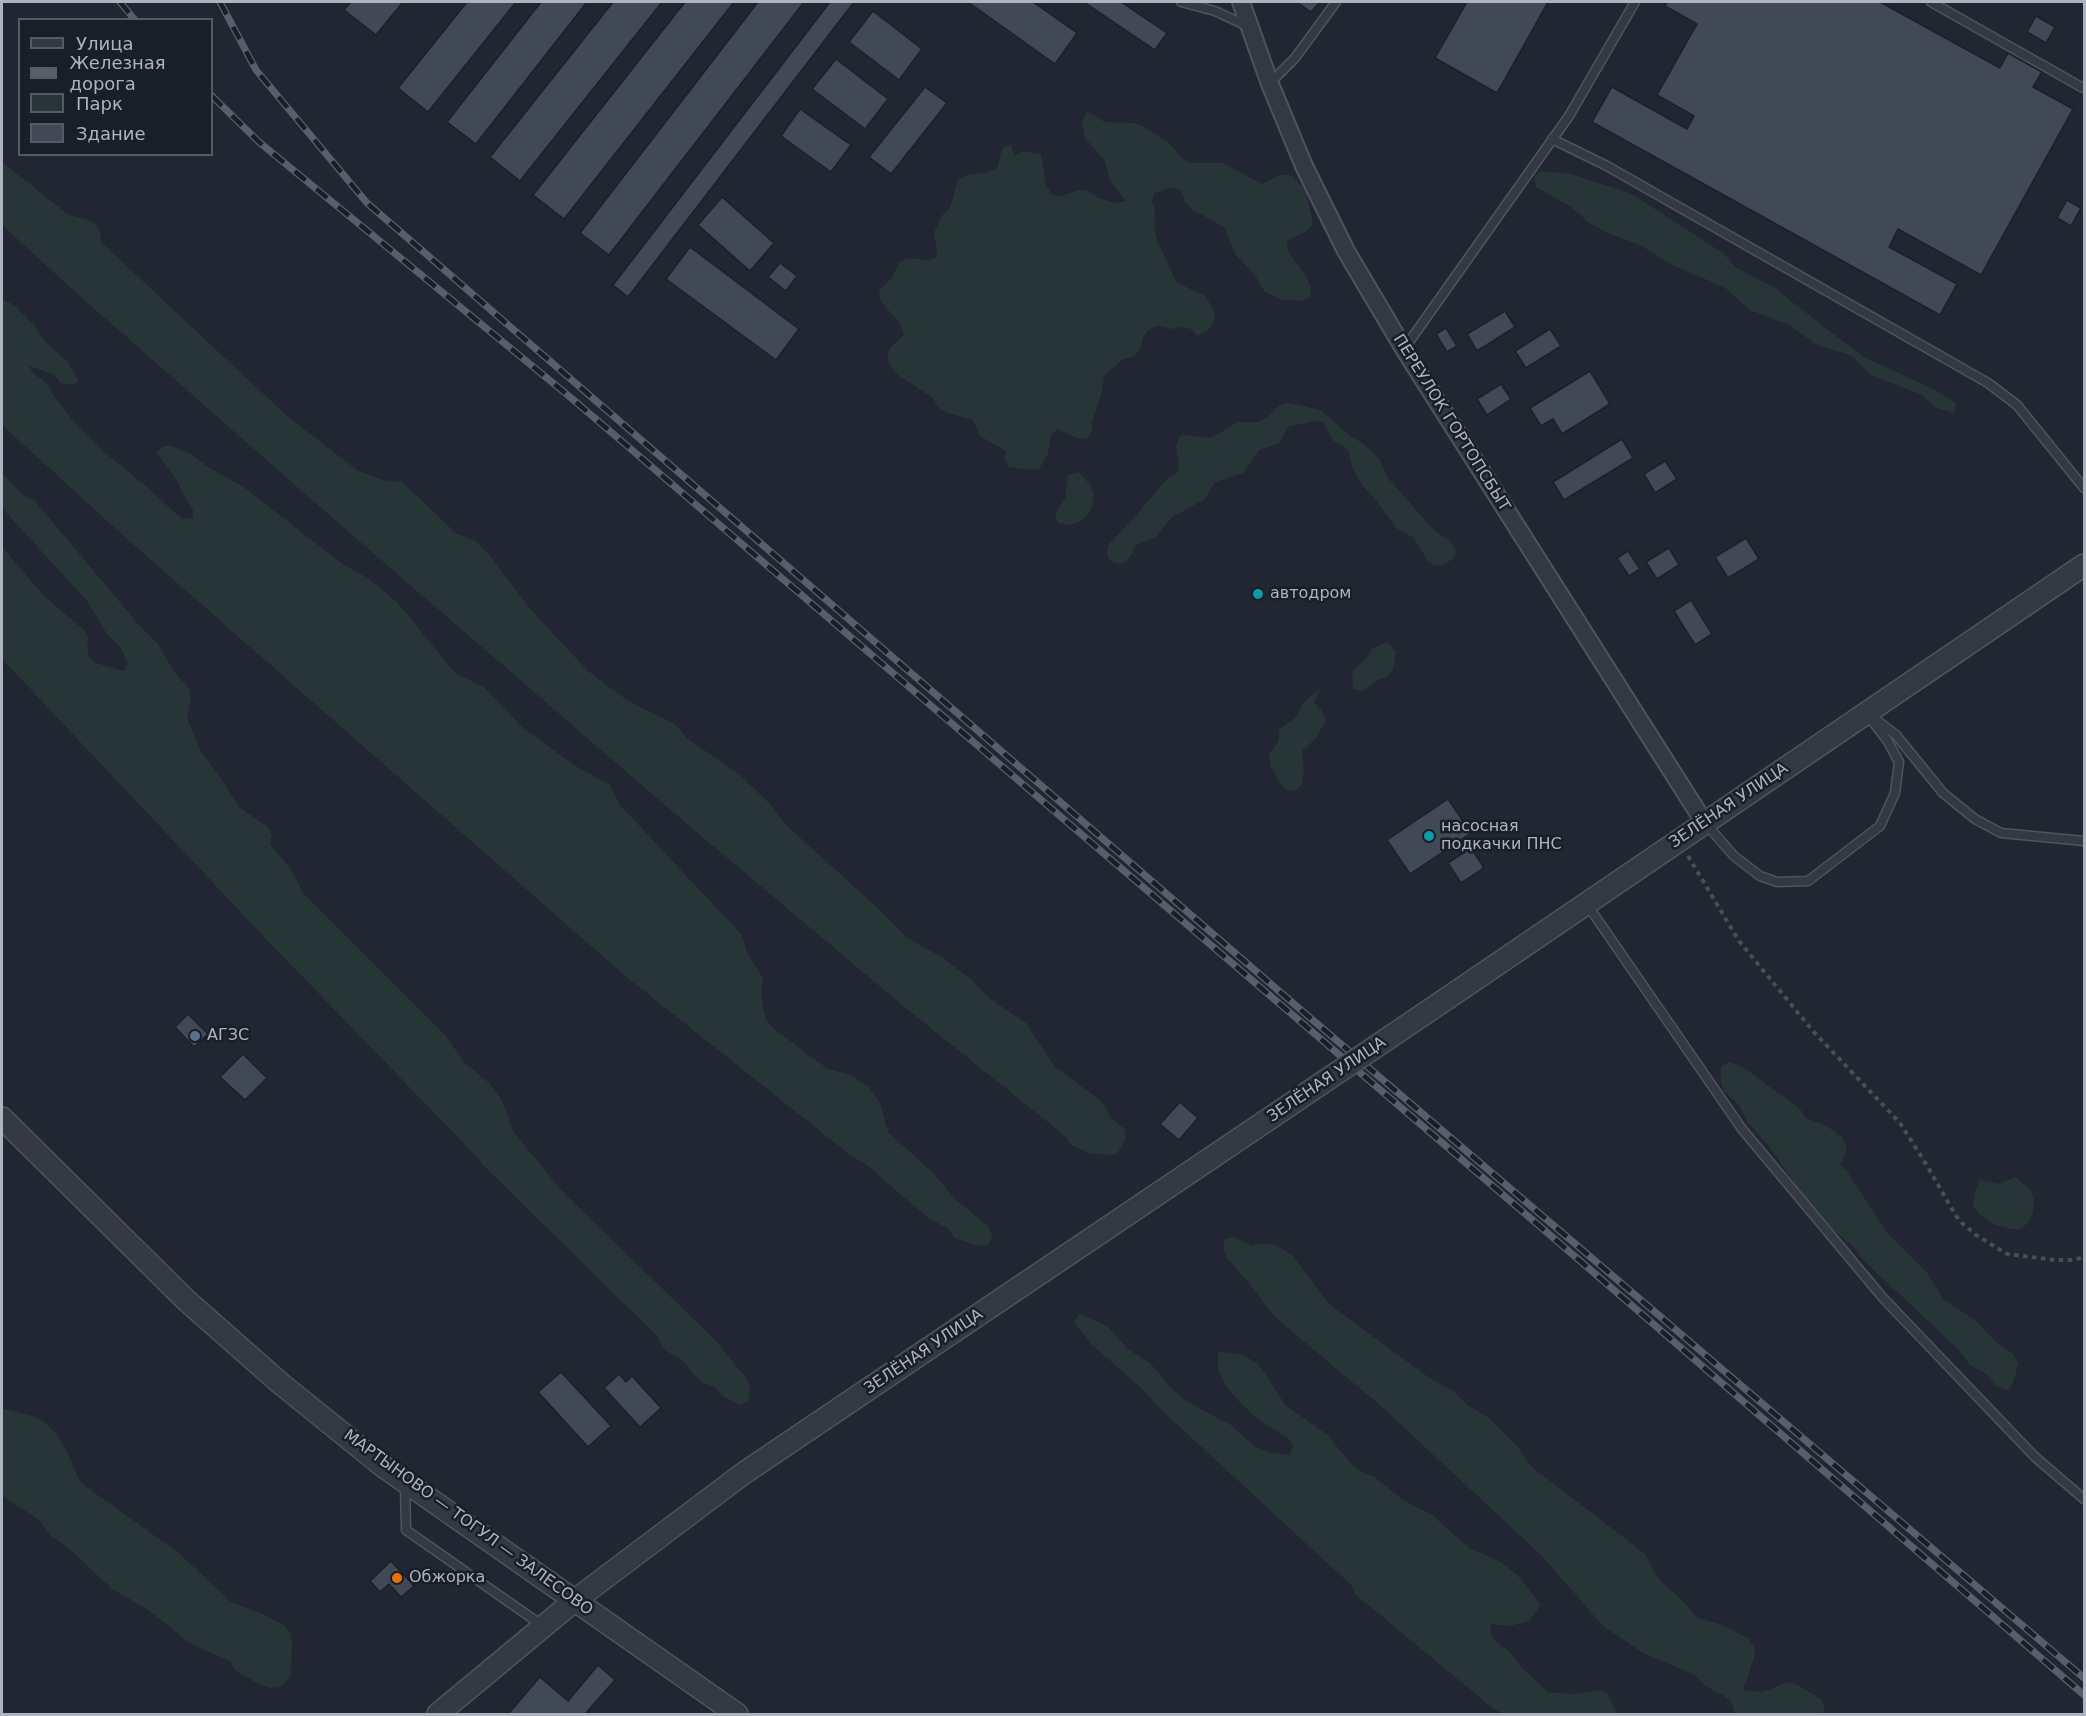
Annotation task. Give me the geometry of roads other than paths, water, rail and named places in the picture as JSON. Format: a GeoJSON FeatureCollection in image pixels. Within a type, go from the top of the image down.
{"type":"FeatureCollection","features":[{"type":"Feature","properties":{"kind":"street","name":"ПЕРЕУЛОК ГОРТОПСБЫТ"},"geometry":{"type":"LineString","coordinates":[[1244,4],[1249,27],[1270,84],[1325,212],[1404,349],[1704,822]]}},
{"type":"Feature","properties":{"kind":"street","name":"ЗЕЛЁНАЯ УЛИЦА"},"geometry":{"type":"LineString","coordinates":[[438,1714],[574,1601],[744,1473],[2085,565]]}},
{"type":"Feature","properties":{"kind":"street","name":"МАРТЫНОВО — ТОГУЛ — ЗАЛЕСОВО"},"geometry":{"type":"LineString","coordinates":[[2,1118],[187,1301],[280,1383],[384,1467],[737,1714]]}},
{"type":"Feature","properties":{"kind":"lane"},"geometry":{"type":"LineString","coordinates":[[1180,2],[1215,10],[1249,27]]}},
{"type":"Feature","properties":{"kind":"lane"},"geometry":{"type":"LineString","coordinates":[[1270,84],[1295,58],[1336,2]]}},
{"type":"Feature","properties":{"kind":"lane"},"geometry":{"type":"LineString","coordinates":[[1404,349],[1569,116],[1635,2]]}},
{"type":"Feature","properties":{"kind":"lane"},"geometry":{"type":"LineString","coordinates":[[1931,2],[2083,88]]}},
{"type":"Feature","properties":{"kind":"lane"},"geometry":{"type":"LineString","coordinates":[[1552,139],[1607,166],[1988,383],[2017,405],[2085,488]]}},
{"type":"Feature","properties":{"kind":"lane"},"geometry":{"type":"LineString","coordinates":[[1704,822],[1734,856],[1760,876],[1777,882],[1808,881],[1880,826],[1895,793],[1899,762],[1887,740],[1866,713]]}},
{"type":"Feature","properties":{"kind":"lane"},"geometry":{"type":"LineString","coordinates":[[1866,713],[1896,735],[1943,793],[1975,819],[2001,833],[2085,841]]}},
{"type":"Feature","properties":{"kind":"lane"},"geometry":{"type":"LineString","coordinates":[[1586,903],[1742,1129],[1868,1280],[2035,1457],[2085,1499]]}},
{"type":"Feature","properties":{"kind":"lane"},"geometry":{"type":"LineString","coordinates":[[405,1481],[406,1530],[544,1626]]}},
{"type":"Feature","properties":{"kind":"railway"},"geometry":{"type":"LineString","coordinates":[[120,2],[133,18]]}},
{"type":"Feature","properties":{"kind":"railway"},"geometry":{"type":"LineString","coordinates":[[220,2],[256,70],[367,203],[1294,1004],[2084,1678]]}},
{"type":"Feature","properties":{"kind":"railway"},"geometry":{"type":"LineString","coordinates":[[213,97],[259,142],[570,397],[2084,1695]]}},
{"type":"Feature","properties":{"kind":"place","name":"автодром"},"geometry":{"type":"Point","coordinates":[1258,594]}},
{"type":"Feature","properties":{"kind":"place","name":"насосная подкачки ПНС"},"geometry":{"type":"Point","coordinates":[1429,836]}},
{"type":"Feature","properties":{"kind":"place","name":"АГЗС"},"geometry":{"type":"Point","coordinates":[195,1036]}},
{"type":"Feature","properties":{"kind":"place","name":"Обжорка"},"geometry":{"type":"Point","coordinates":[397,1578]}}]}
